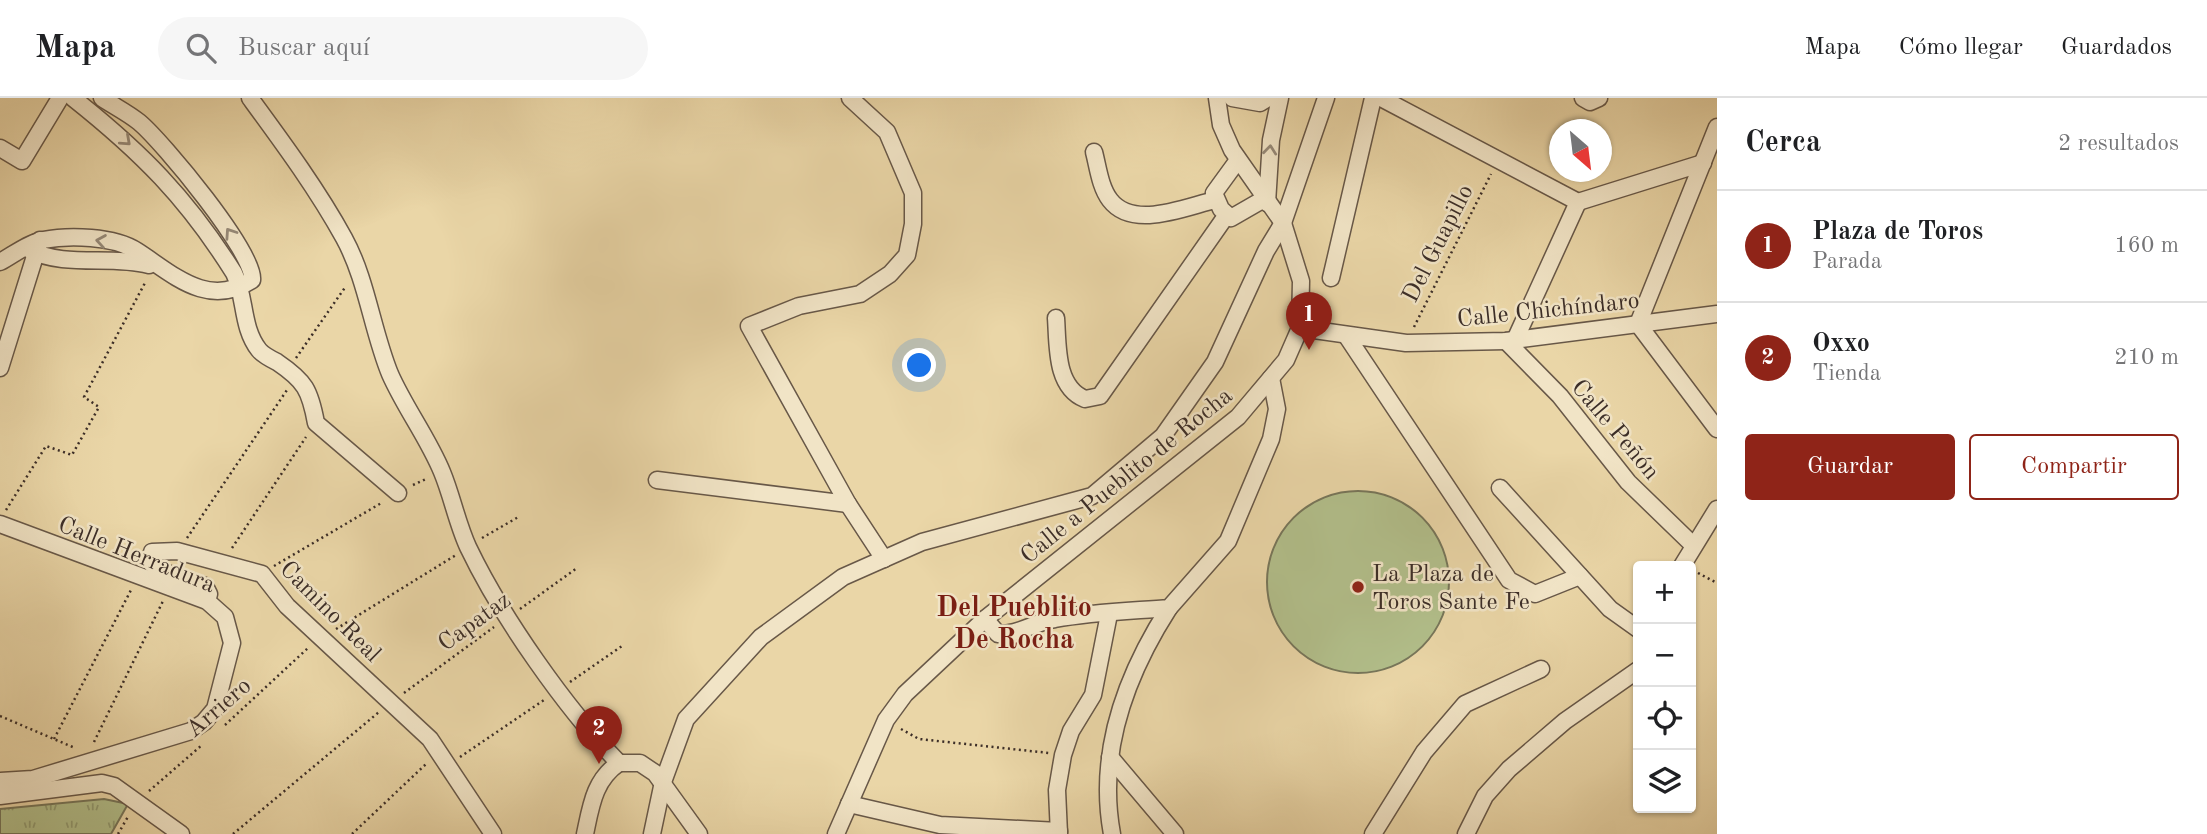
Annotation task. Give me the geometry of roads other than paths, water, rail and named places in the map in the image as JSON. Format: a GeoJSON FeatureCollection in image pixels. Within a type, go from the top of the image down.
{"type":"FeatureCollection","features":[{"type":"Feature","properties":{"kind":"street"},"geometry":{"type":"LineString","coordinates":[[0,148],[22,161],[60,98]]}},
{"type":"Feature","properties":{"kind":"street"},"geometry":{"type":"LineString","coordinates":[[73,98],[125,139],[171,185],[226,260],[239,288],[242,313],[259,351],[292,372],[311,394],[316,423],[398,493]]}},
{"type":"Feature","properties":{"kind":"street"},"geometry":{"type":"LineString","coordinates":[[0,262],[35,247],[104,241],[136,250],[155,266],[180,281],[199,287],[220,291],[239,288],[252,279],[253,271],[209,203],[140,122],[102,98]]}},
{"type":"Feature","properties":{"kind":"street"},"geometry":{"type":"LineString","coordinates":[[250,98],[299,164],[345,240],[358,268],[389,371],[441,471],[468,547],[509,616],[559,690],[597,740],[619,763]]}},
{"type":"Feature","properties":{"kind":"street"},"geometry":{"type":"LineString","coordinates":[[850,98],[887,132],[913,192],[914,224],[907,255],[890,274],[860,294],[799,306],[749,326],[848,504],[884,559]]}},
{"type":"Feature","properties":{"kind":"street"},"geometry":{"type":"LineString","coordinates":[[1217,98],[1221,125],[1238,160],[1283,223]]}},
{"type":"Feature","properties":{"kind":"street"},"geometry":{"type":"LineString","coordinates":[[1232,98],[1260,103],[1269,98]]}},
{"type":"Feature","properties":{"kind":"street"},"geometry":{"type":"LineString","coordinates":[[1266,201],[1270,140],[1280,98]]}},
{"type":"Feature","properties":{"kind":"street"},"geometry":{"type":"LineString","coordinates":[[653,834],[663,782],[686,719],[761,637],[843,577],[922,542],[1092,496],[1163,436],[1214,362],[1266,251],[1283,223],[1326,98]]}},
{"type":"Feature","properties":{"kind":"street"},"geometry":{"type":"LineString","coordinates":[[1331,278],[1373,98]]}},
{"type":"Feature","properties":{"kind":"street"},"geometry":{"type":"LineString","coordinates":[[1381,98],[1578,202],[1703,163]]}},
{"type":"Feature","properties":{"kind":"street"},"geometry":{"type":"LineString","coordinates":[[1583,98],[1591,102],[1599,98]]}},
{"type":"Feature","properties":{"kind":"street"},"geometry":{"type":"LineString","coordinates":[[1717,127],[1638,324],[1717,429]]}},
{"type":"Feature","properties":{"kind":"street"},"geometry":{"type":"LineString","coordinates":[[1094,152],[1110,200],[1132,214],[1146,215],[1215,200]]}},
{"type":"Feature","properties":{"kind":"street"},"geometry":{"type":"LineString","coordinates":[[1238,160],[1218,184],[1214,192],[1215,200],[1226,216],[1231,218],[1266,201]]}},
{"type":"Feature","properties":{"kind":"street"},"geometry":{"type":"LineString","coordinates":[[1510,341],[1578,202]]}},
{"type":"Feature","properties":{"kind":"street"},"geometry":{"type":"LineString","coordinates":[[1056,317],[1060,368],[1069,386],[1085,399],[1100,396],[1226,216]]}},
{"type":"Feature","properties":{"kind":"street","name":"Calle a Pueblito de Rocha"},"geometry":{"type":"LineString","coordinates":[[836,834],[886,720],[905,694],[985,619],[1238,416],[1286,360],[1300,328],[1301,281],[1283,223]]}},
{"type":"Feature","properties":{"kind":"street"},"geometry":{"type":"LineString","coordinates":[[0,368],[35,247]]}},
{"type":"Feature","properties":{"kind":"street","name":"Calle Chichíndaro"},"geometry":{"type":"LineString","coordinates":[[1300,328],[1406,342],[1510,341],[1717,314]]}},
{"type":"Feature","properties":{"kind":"street"},"geometry":{"type":"LineString","coordinates":[[1346,335],[1509,580],[1535,594],[1580,576]]}},
{"type":"Feature","properties":{"kind":"street","name":"Calle Peñón"},"geometry":{"type":"LineString","coordinates":[[1510,341],[1560,396],[1628,482],[1693,545]]}},
{"type":"Feature","properties":{"kind":"street"},"geometry":{"type":"LineString","coordinates":[[1112,834],[1108,790],[1117,715],[1143,648],[1169,608],[1228,541],[1271,439],[1277,409],[1271,378]]}},
{"type":"Feature","properties":{"kind":"street"},"geometry":{"type":"LineString","coordinates":[[657,480],[848,504]]}},
{"type":"Feature","properties":{"kind":"street"},"geometry":{"type":"LineString","coordinates":[[1500,488],[1610,609],[1633,625]]}},
{"type":"Feature","properties":{"kind":"street"},"geometry":{"type":"LineString","coordinates":[[1685,561],[1717,509]]}},
{"type":"Feature","properties":{"kind":"street","name":"Calle Herradura"},"geometry":{"type":"LineString","coordinates":[[0,524],[137,578],[207,601],[225,617],[232,643],[215,709],[204,722],[191,731],[33,779],[0,781]]}},
{"type":"Feature","properties":{"kind":"street","name":"Camino Real"},"geometry":{"type":"LineString","coordinates":[[207,601],[209,594],[205,586],[158,570],[150,562],[152,552],[177,551],[262,574],[287,606],[430,739],[493,834]]}},
{"type":"Feature","properties":{"kind":"street"},"geometry":{"type":"LineString","coordinates":[[985,619],[998,634],[1012,635],[1037,622],[1169,608]]}},
{"type":"Feature","properties":{"kind":"street"},"geometry":{"type":"LineString","coordinates":[[849,804],[940,825],[1059,833],[1057,790],[1063,755],[1071,731],[1093,695],[1109,614]]}},
{"type":"Feature","properties":{"kind":"street"},"geometry":{"type":"LineString","coordinates":[[1373,834],[1424,752],[1465,704],[1541,668]]}},
{"type":"Feature","properties":{"kind":"street"},"geometry":{"type":"LineString","coordinates":[[1474,830],[1485,796],[1509,769],[1565,720],[1633,673]]}},
{"type":"Feature","properties":{"kind":"street"},"geometry":{"type":"LineString","coordinates":[[1110,757],[1175,834]]}},
{"type":"Feature","properties":{"kind":"street"},"geometry":{"type":"LineString","coordinates":[[585,834],[593,795],[607,771],[619,763],[640,763],[663,782],[698,834]]}},
{"type":"Feature","properties":{"kind":"street"},"geometry":{"type":"LineString","coordinates":[[0,796],[102,783],[114,786],[181,834]]}},
{"type":"Feature","properties":{"kind":"place","name":"Plaza de Toros"},"geometry":{"type":"Point","coordinates":[1309,350]}},
{"type":"Feature","properties":{"kind":"place","name":"La Plaza de Toros Sante Fe"},"geometry":{"type":"Point","coordinates":[1358,587]}},
{"type":"Feature","properties":{"kind":"place","name":"Oxxo"},"geometry":{"type":"Point","coordinates":[599,764]}},
{"type":"Feature","properties":{"kind":"district","name":"Del Pueblito De Rocha"},"geometry":{"type":"Point","coordinates":[1014,622]}}]}
